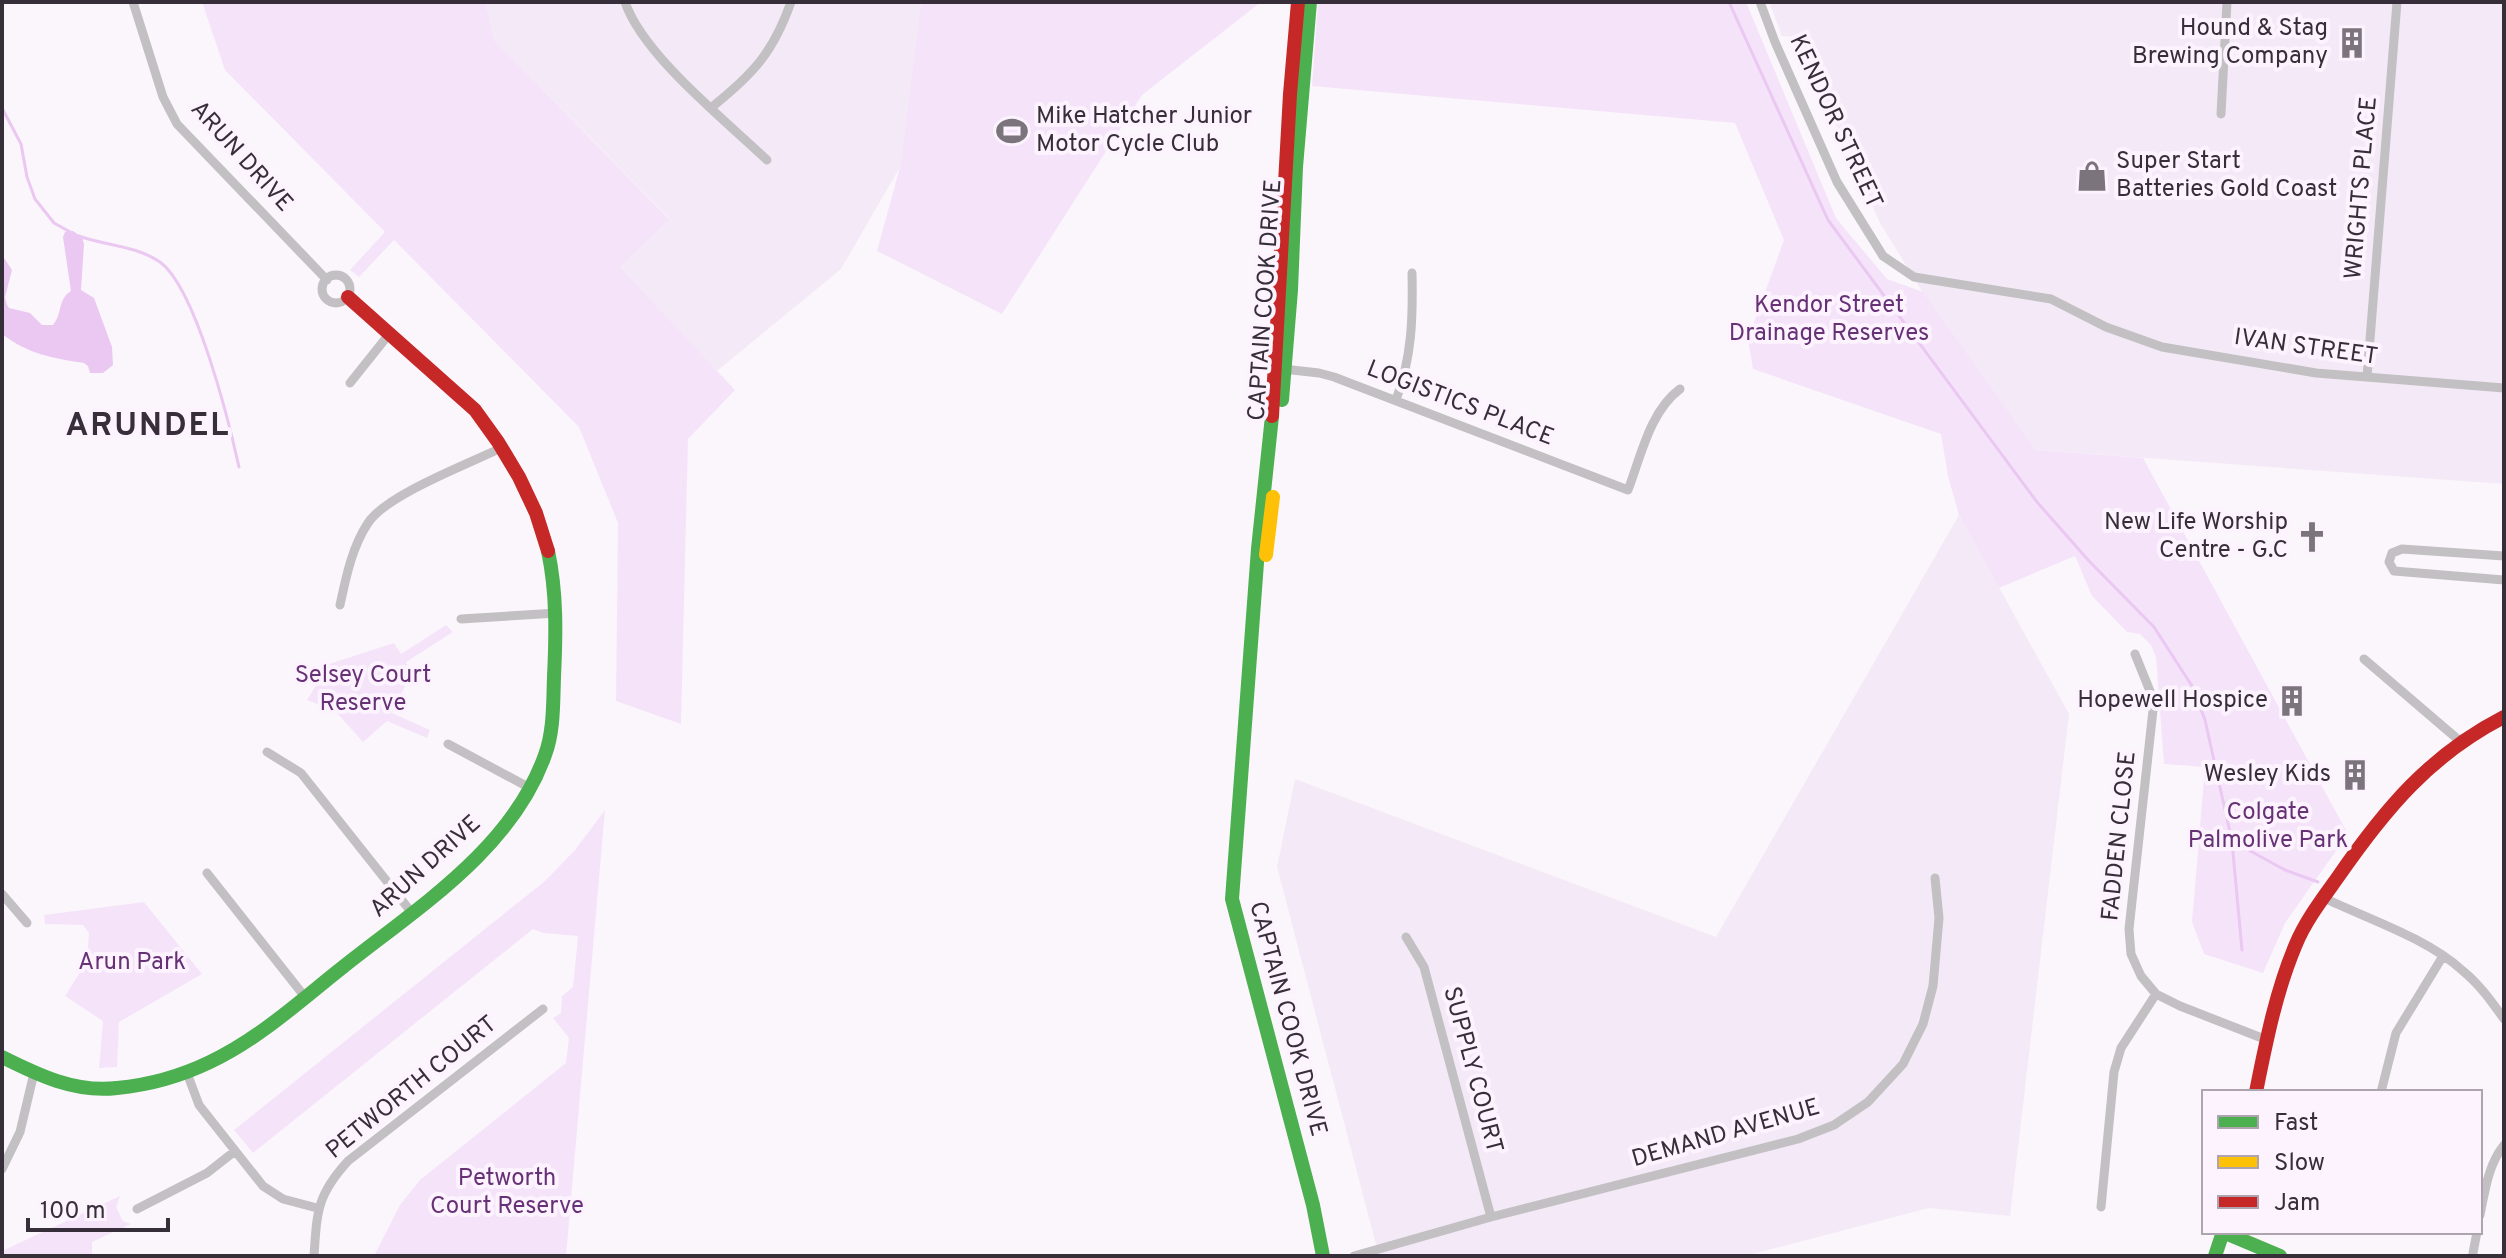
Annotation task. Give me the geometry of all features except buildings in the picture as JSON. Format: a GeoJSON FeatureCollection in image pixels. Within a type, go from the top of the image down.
{"type":"FeatureCollection","features":[{"type":"Feature","properties":{"kind":"street","name":"ARUN DRIVE"},"geometry":{"type":"LineString","coordinates":[[133,2],[163,97],[177,124],[327,280]]}},
{"type":"Feature","properties":{"kind":"street"},"geometry":{"type":"LineString","coordinates":[[625,2],[631,18],[656,54],[767,160]]}},
{"type":"Feature","properties":{"kind":"street"},"geometry":{"type":"LineString","coordinates":[[712,107],[746,80],[769,53],[791,2]]}},
{"type":"Feature","properties":{"kind":"street","name":"CAPTAIN COOK DRIVE"},"geometry":{"type":"LineString","coordinates":[[1280,368],[1290,94],[1298,2]]}},
{"type":"Feature","properties":{"kind":"street","name":"CAPTAIN COOK DRIVE"},"geometry":{"type":"LineString","coordinates":[[1310,2],[1280,368],[1258,549],[1232,899],[1313,1205],[1323,1256]]}},
{"type":"Feature","properties":{"kind":"street","name":"KENDOR STREET"},"geometry":{"type":"LineString","coordinates":[[1760,2],[1837,182],[1883,256],[1914,277],[2051,299],[2106,327]]}},
{"type":"Feature","properties":{"kind":"street"},"geometry":{"type":"LineString","coordinates":[[2221,114],[2227,2]]}},
{"type":"Feature","properties":{"kind":"street","name":"WRIGHTS PLACE"},"geometry":{"type":"LineString","coordinates":[[2367,377],[2397,2]]}},
{"type":"Feature","properties":{"kind":"street"},"geometry":{"type":"LineString","coordinates":[[1396,400],[1407,370],[1413,307],[1412,273]]}},
{"type":"Feature","properties":{"kind":"street"},"geometry":{"type":"LineString","coordinates":[[335,276],[345,279],[350,287],[348,297],[336,303],[328,300],[323,292],[327,280],[335,276]]}},
{"type":"Feature","properties":{"kind":"street","name":"ARUN DRIVE"},"geometry":{"type":"LineString","coordinates":[[2,1057],[34,1073],[74,1087],[114,1089],[187,1073],[223,1055],[305,997],[456,876],[487,846],[530,788],[545,756],[553,715],[557,613],[554,579],[535,512],[511,463],[475,409],[348,297]]}},
{"type":"Feature","properties":{"kind":"street","name":"IVAN STREET"},"geometry":{"type":"LineString","coordinates":[[2106,327],[2162,347],[2316,373],[2504,388]]}},
{"type":"Feature","properties":{"kind":"street"},"geometry":{"type":"LineString","coordinates":[[350,383],[390,333]]}},
{"type":"Feature","properties":{"kind":"street","name":"LOGISTICS PLACE"},"geometry":{"type":"LineString","coordinates":[[1280,368],[1319,373],[1628,490],[1659,412],[1668,398],[1680,389]]}},
{"type":"Feature","properties":{"kind":"street"},"geometry":{"type":"LineString","coordinates":[[340,605],[349,565],[369,520],[390,502],[501,448]]}},
{"type":"Feature","properties":{"kind":"street"},"geometry":{"type":"LineString","coordinates":[[2504,556],[2402,549],[2392,553],[2389,562],[2394,571],[2504,580]]}},
{"type":"Feature","properties":{"kind":"street"},"geometry":{"type":"LineString","coordinates":[[461,619],[557,613]]}},
{"type":"Feature","properties":{"kind":"street","name":"FADDEN CLOSE"},"geometry":{"type":"LineString","coordinates":[[2135,654],[2154,701],[2129,929],[2131,954],[2141,976],[2156,994]]}},
{"type":"Feature","properties":{"kind":"street"},"geometry":{"type":"LineString","coordinates":[[2364,659],[2461,742]]}},
{"type":"Feature","properties":{"kind":"street"},"geometry":{"type":"LineString","coordinates":[[2256,1090],[2279,989],[2297,941],[2324,898],[2354,854],[2421,771],[2461,742],[2504,717]]}},
{"type":"Feature","properties":{"kind":"street"},"geometry":{"type":"LineString","coordinates":[[448,744],[530,788]]}},
{"type":"Feature","properties":{"kind":"street"},"geometry":{"type":"LineString","coordinates":[[267,752],[301,773],[412,913]]}},
{"type":"Feature","properties":{"kind":"street"},"geometry":{"type":"LineString","coordinates":[[207,873],[305,997]]}},
{"type":"Feature","properties":{"kind":"street","name":"DEMAND AVENUE"},"geometry":{"type":"LineString","coordinates":[[1354,1256],[1491,1217],[1798,1139],[1834,1125],[1868,1102],[1903,1064],[1923,1024],[1933,986],[1938,931],[1935,878]]}},
{"type":"Feature","properties":{"kind":"street"},"geometry":{"type":"LineString","coordinates":[[2,894],[27,923]]}},
{"type":"Feature","properties":{"kind":"street"},"geometry":{"type":"LineString","coordinates":[[2324,898],[2443,956],[2479,986],[2504,1018]]}},
{"type":"Feature","properties":{"kind":"street","name":"SUPPLY COURT"},"geometry":{"type":"LineString","coordinates":[[1406,937],[1424,967],[1491,1217]]}},
{"type":"Feature","properties":{"kind":"street"},"geometry":{"type":"LineString","coordinates":[[2382,1090],[2396,1033],[2443,956]]}},
{"type":"Feature","properties":{"kind":"street"},"geometry":{"type":"LineString","coordinates":[[2101,1207],[2114,1072],[2121,1048],[2156,994],[2267,1040]]}},
{"type":"Feature","properties":{"kind":"street","name":"PETWORTH COURT"},"geometry":{"type":"LineString","coordinates":[[314,1256],[317,1208],[329,1181],[348,1161],[543,1009]]}},
{"type":"Feature","properties":{"kind":"street"},"geometry":{"type":"LineString","coordinates":[[2,1169],[20,1132],[34,1073]]}},
{"type":"Feature","properties":{"kind":"street"},"geometry":{"type":"LineString","coordinates":[[187,1073],[199,1105],[263,1186],[283,1199],[317,1208]]}},
{"type":"Feature","properties":{"kind":"street"},"geometry":{"type":"LineString","coordinates":[[2482,1205],[2496,1155],[2504,1145]]}},
{"type":"Feature","properties":{"kind":"street"},"geometry":{"type":"LineString","coordinates":[[137,1209],[207,1173],[235,1151]]}},
{"type":"Feature","properties":{"kind":"street"},"geometry":{"type":"LineString","coordinates":[[2215,1256],[2222,1234]]}},
{"type":"Feature","properties":{"kind":"street"},"geometry":{"type":"LineString","coordinates":[[2228,1234],[2280,1256]]}},
{"type":"Feature","properties":{"kind":"street"},"geometry":{"type":"LineString","coordinates":[[2473,1253],[2477,1234]]}},
{"type":"Feature","properties":{"kind":"shaded area"},"geometry":{"type":"Polygon","coordinates":[[[486,2],[921,2],[900,167],[841,269],[717,371],[619,267],[669,218],[494,40],[486,2]]]}},
{"type":"Feature","properties":{"kind":"shaded area"},"geometry":{"type":"Polygon","coordinates":[[[1769,2],[2504,2],[2504,484],[2036,450],[1926,298],[1880,223],[1796,37],[1782,36],[1769,2]]]}},
{"type":"Feature","properties":{"kind":"shaded area"},"geometry":{"type":"Polygon","coordinates":[[[73,231],[82,237],[84,244],[81,290],[94,298],[112,347],[113,365],[103,373],[90,373],[84,363],[31,351],[2,334],[2,255],[12,270],[5,297],[9,308],[30,313],[42,325],[53,325],[64,298],[71,291],[63,237],[65,232],[73,231]]]}},
{"type":"Feature","properties":{"kind":"shaded area"},"geometry":{"type":"Polygon","coordinates":[[[1959,515],[2069,714],[2010,1216],[1929,1208],[1745,1256],[1379,1256],[1277,867],[1295,779],[1716,937],[1959,515]]]}},
{"type":"Feature","properties":{"kind":"green space"},"geometry":{"type":"Polygon","coordinates":[[[202,2],[486,2],[494,40],[669,219],[620,267],[735,390],[688,439],[681,724],[616,701],[618,523],[579,427],[394,240],[359,277],[350,270],[385,232],[225,70],[202,2]]]}},
{"type":"Feature","properties":{"kind":"green space","name":"Mike Hatcher Junior Motor Cycle Club"},"geometry":{"type":"Polygon","coordinates":[[[921,2],[1261,2],[1142,95],[1002,314],[877,251],[900,167],[921,2]]]}},
{"type":"Feature","properties":{"kind":"green space"},"geometry":{"type":"Polygon","coordinates":[[[1318,2],[1746,2],[1836,218],[1887,279],[1923,292],[2036,450],[2143,458],[2348,834],[2285,923],[2263,973],[2204,954],[2192,922],[2205,767],[2164,764],[2156,657],[2151,645],[2140,634],[2127,632],[2092,596],[2075,556],[1999,588],[1959,515],[1941,434],[1753,369],[1748,339],[1784,240],[1735,123],[1312,86],[1318,2]]]}},
{"type":"Feature","properties":{"kind":"green space","name":"Selsey Court Reserve"},"geometry":{"type":"Polygon","coordinates":[[[446,625],[453,632],[406,662],[412,672],[392,713],[430,730],[427,738],[387,721],[363,742],[336,712],[307,700],[329,664],[394,643],[401,654],[446,625]]]}},
{"type":"Feature","properties":{"kind":"green space","name":"Petworth Court Reserve"},"geometry":{"type":"Polygon","coordinates":[[[605,810],[566,1256],[374,1256],[400,1205],[420,1180],[566,1063],[569,1038],[553,1018],[561,1013],[562,996],[573,987],[578,936],[543,933],[533,929],[253,1153],[234,1130],[545,881],[575,850],[605,810]]]}},
{"type":"Feature","properties":{"kind":"green space","name":"Arun Park"},"geometry":{"type":"Polygon","coordinates":[[[144,902],[202,974],[119,1022],[117,1067],[99,1068],[103,1021],[65,996],[87,961],[89,933],[83,925],[45,924],[44,915],[144,902]]]}},
{"type":"Feature","properties":{"kind":"green space"},"geometry":{"type":"Polygon","coordinates":[[[120,1196],[116,1207],[123,1221],[131,1224],[92,1242],[92,1256],[2,1256],[2,1251],[120,1196]]]}},
{"type":"Feature","properties":{"kind":"waterway"},"geometry":{"type":"LineString","coordinates":[[1729,2],[1828,220],[2037,502],[2154,627],[2192,686],[2205,720],[2232,841],[2285,870],[2318,882]]}},
{"type":"Feature","properties":{"kind":"waterway"},"geometry":{"type":"LineString","coordinates":[[2,108],[21,144],[35,199],[54,223],[72,233]]}},
{"type":"Feature","properties":{"kind":"waterway"},"geometry":{"type":"LineString","coordinates":[[79,236],[141,252],[160,262],[173,276],[186,299],[209,357],[239,467]]}},
{"type":"Feature","properties":{"kind":"waterway"},"geometry":{"type":"LineString","coordinates":[[2232,842],[2242,950]]}},
{"type":"Feature","properties":{"kind":"traffic: fast"},"geometry":{"type":"LineString","coordinates":[[1282,400],[1310,2]]}},
{"type":"Feature","properties":{"kind":"traffic: fast"},"geometry":{"type":"LineString","coordinates":[[1272,416],[1258,549],[1232,899],[1313,1205],[1323,1256]]}},
{"type":"Feature","properties":{"kind":"traffic: fast"},"geometry":{"type":"LineString","coordinates":[[2,1057],[43,1076],[86,1088],[129,1087],[188,1072],[228,1053],[263,1031],[459,874],[510,819],[530,789],[548,746],[555,630],[548,551]]}},
{"type":"Feature","properties":{"kind":"traffic: fast"},"geometry":{"type":"LineString","coordinates":[[2215,1256],[2222,1234]]}},
{"type":"Feature","properties":{"kind":"traffic: fast"},"geometry":{"type":"LineString","coordinates":[[2228,1234],[2280,1256]]}},
{"type":"Feature","properties":{"kind":"traffic: slow"},"geometry":{"type":"LineString","coordinates":[[1266,555],[1273,497]]}},
{"type":"Feature","properties":{"kind":"traffic: jam"},"geometry":{"type":"LineString","coordinates":[[1272,416],[1298,2]]}},
{"type":"Feature","properties":{"kind":"traffic: jam"},"geometry":{"type":"LineString","coordinates":[[348,297],[475,410],[519,477],[536,513],[548,551]]}},
{"type":"Feature","properties":{"kind":"traffic: jam"},"geometry":{"type":"LineString","coordinates":[[2256,1090],[2283,980],[2300,935],[2315,909],[2373,829],[2411,786],[2453,748],[2504,717]]}},
{"type":"Feature","properties":{"kind":"place","name":"Hound & Stag Brewing Company"},"geometry":{"type":"Point","coordinates":[2352,43]}},
{"type":"Feature","properties":{"kind":"place","name":"Mike Hatcher Junior Motor Cycle Club"},"geometry":{"type":"Point","coordinates":[1012,131]}},
{"type":"Feature","properties":{"kind":"place","name":"Super Start Batteries Gold Coast"},"geometry":{"type":"Point","coordinates":[2092,176]}},
{"type":"Feature","properties":{"kind":"place","name":"New Life Worship Centre - G.C"},"geometry":{"type":"Point","coordinates":[2312,537]}},
{"type":"Feature","properties":{"kind":"place","name":"Hopewell Hospice"},"geometry":{"type":"Point","coordinates":[2292,701]}},
{"type":"Feature","properties":{"kind":"place","name":"Wesley Kids"},"geometry":{"type":"Point","coordinates":[2355,775]}},
{"type":"Feature","properties":{"kind":"district","name":"ARUNDEL"},"geometry":{"type":"Point","coordinates":[148,427]}},
{"type":"Feature","properties":{"kind":"park label","name":"Kendor Street Drainage Reserves"},"geometry":{"type":"Point","coordinates":[1829,320]}},
{"type":"Feature","properties":{"kind":"park label","name":"Colgate Palmolive Park"},"geometry":{"type":"Point","coordinates":[2268,827]}}]}
